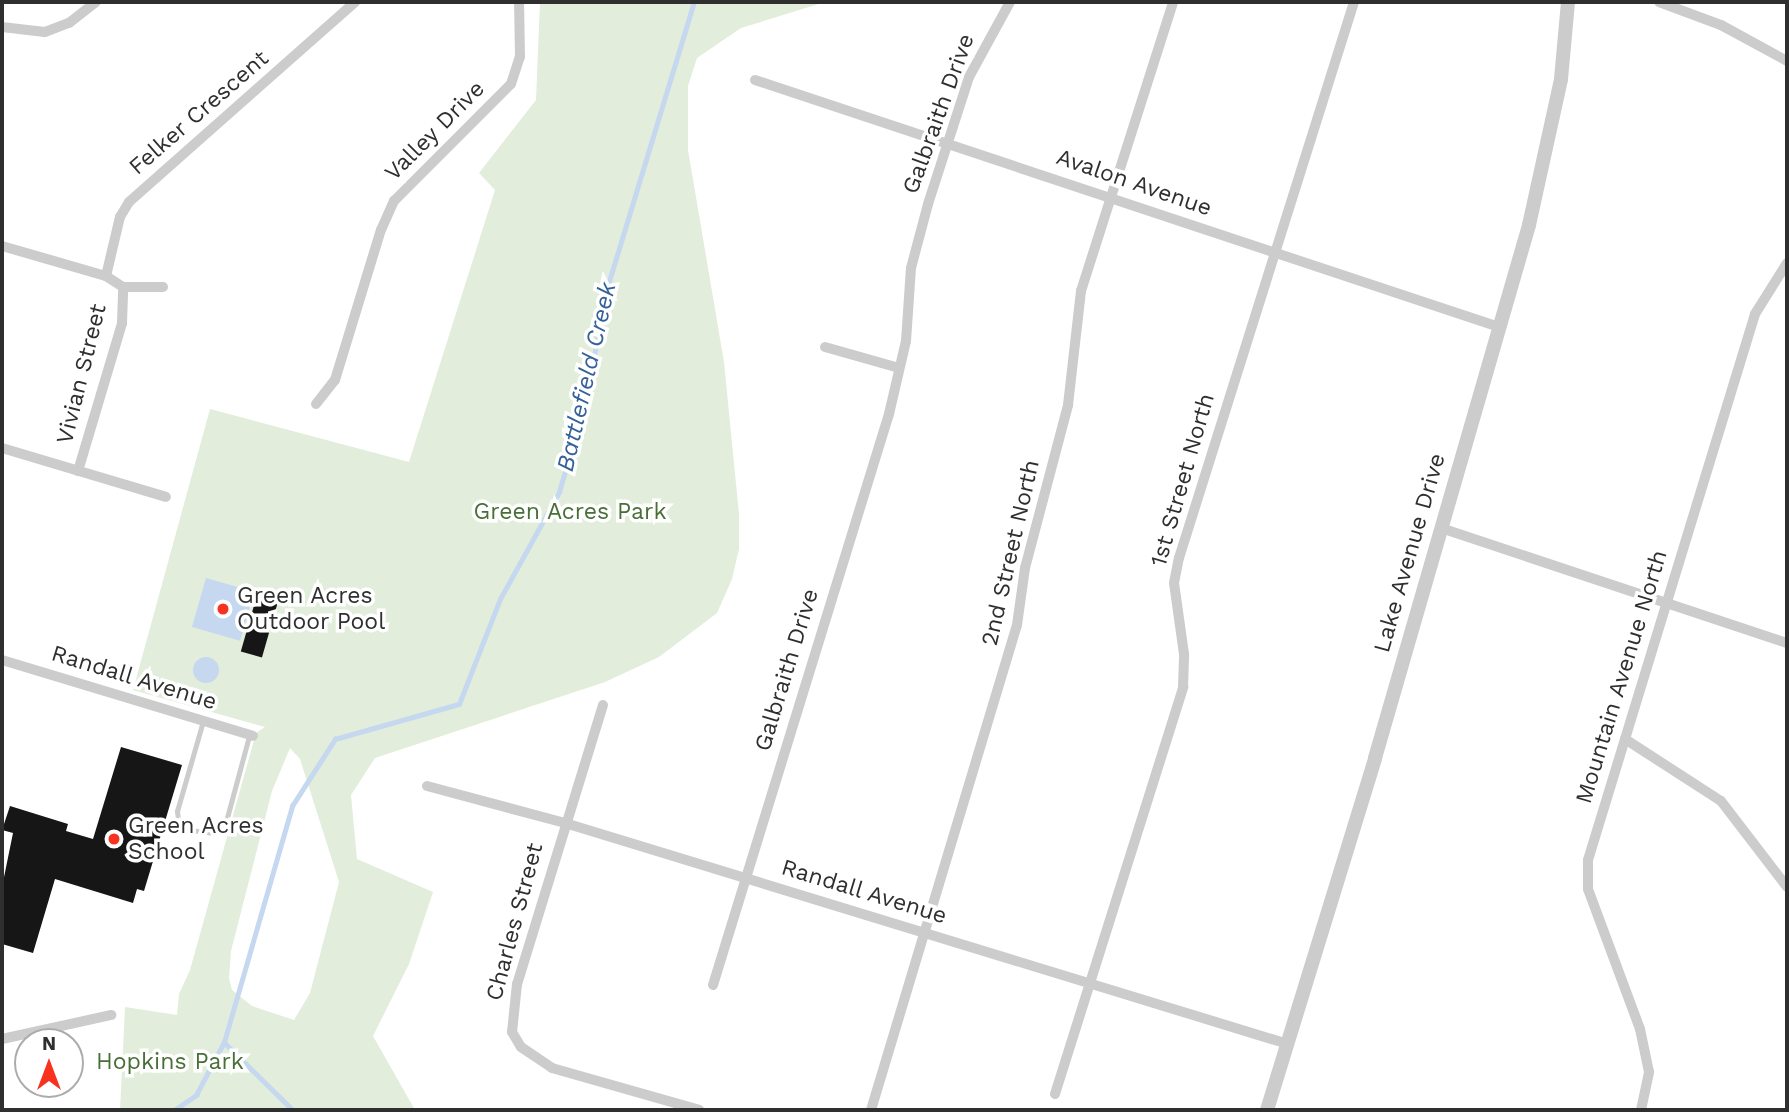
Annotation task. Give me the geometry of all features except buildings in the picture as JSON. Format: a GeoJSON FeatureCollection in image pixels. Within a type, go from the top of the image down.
{"type":"FeatureCollection","features":[{"type":"Feature","properties":{"kind":"street"},"geometry":{"type":"LineString","coordinates":[[2,27],[44,32],[69,23],[96,2]]}},
{"type":"Feature","properties":{"kind":"street","name":"Felker Crescent"},"geometry":{"type":"LineString","coordinates":[[106,276],[120,217],[129,202],[355,2]]}},
{"type":"Feature","properties":{"kind":"street","name":"Valley Drive"},"geometry":{"type":"LineString","coordinates":[[317,404],[335,380],[381,230],[394,201],[511,84],[520,57],[519,2]]}},
{"type":"Feature","properties":{"kind":"street","name":"Galbraith Drive"},"geometry":{"type":"LineString","coordinates":[[713,985],[899,368],[906,341],[911,268],[969,77],[1010,2]]}},
{"type":"Feature","properties":{"kind":"street","name":"2nd Street North"},"geometry":{"type":"LineString","coordinates":[[871,1110],[1017,625],[1025,568],[1068,405],[1082,291],[1172,2]]}},
{"type":"Feature","properties":{"kind":"street","name":"1st Street North"},"geometry":{"type":"LineString","coordinates":[[1055,1094],[1183,687],[1184,654],[1174,583],[1179,558],[1354,2]]}},
{"type":"Feature","properties":{"kind":"street","name":"Lake Avenue Drive"},"geometry":{"type":"LineString","coordinates":[[1267,1110],[1499,327],[1550,137],[1568,2]]}},
{"type":"Feature","properties":{"kind":"street"},"geometry":{"type":"LineString","coordinates":[[1659,2],[1721,25],[1787,61]]}},
{"type":"Feature","properties":{"kind":"street","name":"Avalon Avenue"},"geometry":{"type":"LineString","coordinates":[[755,80],[1112,196],[1499,327]]}},
{"type":"Feature","properties":{"kind":"street"},"geometry":{"type":"LineString","coordinates":[[2,246],[106,276],[124,287],[163,287]]}},
{"type":"Feature","properties":{"kind":"street","name":"Mountain Avenue North"},"geometry":{"type":"LineString","coordinates":[[1641,1110],[1649,1072],[1640,1029],[1588,889],[1588,860],[1755,314],[1787,263]]}},
{"type":"Feature","properties":{"kind":"street","name":"Vivian Street"},"geometry":{"type":"LineString","coordinates":[[78,471],[122,323],[124,287]]}},
{"type":"Feature","properties":{"kind":"street"},"geometry":{"type":"LineString","coordinates":[[825,347],[899,368]]}},
{"type":"Feature","properties":{"kind":"street"},"geometry":{"type":"LineString","coordinates":[[2,448],[166,497]]}},
{"type":"Feature","properties":{"kind":"street"},"geometry":{"type":"LineString","coordinates":[[1441,528],[1787,643]]}},
{"type":"Feature","properties":{"kind":"street","name":"Randall Avenue"},"geometry":{"type":"LineString","coordinates":[[2,660],[251,736]]}},
{"type":"Feature","properties":{"kind":"street","name":"Charles Street"},"geometry":{"type":"LineString","coordinates":[[603,705],[517,984],[513,1032],[521,1047],[552,1068],[699,1110]]}},
{"type":"Feature","properties":{"kind":"street"},"geometry":{"type":"LineString","coordinates":[[1625,739],[1721,801],[1787,887]]}},
{"type":"Feature","properties":{"kind":"street","name":"Randall Avenue"},"geometry":{"type":"LineString","coordinates":[[427,786],[565,823],[1288,1044]]}},
{"type":"Feature","properties":{"kind":"street"},"geometry":{"type":"LineString","coordinates":[[2,1039],[111,1015]]}},
{"type":"Feature","properties":{"kind":"lane"},"geometry":{"type":"LineString","coordinates":[[203,721],[177,811],[178,819],[190,830],[214,833],[225,825],[251,736]]}},
{"type":"Feature","properties":{"kind":"green space","name":"Green Acres Park"},"geometry":{"type":"Polygon","coordinates":[[[540,2],[825,2],[741,28],[697,58],[688,86],[688,150],[724,362],[739,514],[739,549],[732,579],[717,613],[659,657],[605,682],[375,758],[351,795],[357,859],[433,892],[409,964],[373,1036],[415,1110],[120,1110],[125,1007],[177,1015],[179,994],[190,970],[256,733],[265,727],[133,690],[210,409],[409,462],[495,190],[479,173],[536,100],[540,2]],[[290,748],[272,791],[231,951],[229,978],[232,990],[252,1006],[294,1020],[310,993],[339,882],[300,759],[290,748]]]}},
{"type":"Feature","properties":{"kind":"water","name":"Green Acres Outdoor Pool"},"geometry":{"type":"Polygon","coordinates":[[[206,578],[254,592],[240,641],[192,627],[206,578]]]}},
{"type":"Feature","properties":{"kind":"water"},"geometry":{"type":"Polygon","coordinates":[[[206,657],[215,661],[219,670],[215,679],[206,683],[197,679],[193,670],[197,661],[206,657]]]}},
{"type":"Feature","properties":{"kind":"waterway","name":"Battlefield Creek"},"geometry":{"type":"LineString","coordinates":[[174,1110],[196,1095],[224,1042],[292,806],[335,739],[459,704],[500,599],[559,492],[585,403],[607,288],[694,2]]}},
{"type":"Feature","properties":{"kind":"waterway"},"geometry":{"type":"LineString","coordinates":[[224,1042],[293,1110]]}},
{"type":"Feature","properties":{"kind":"place","name":"Green Acres Outdoor Pool"},"geometry":{"type":"Point","coordinates":[223,609]}},
{"type":"Feature","properties":{"kind":"place","name":"Green Acres School"},"geometry":{"type":"Point","coordinates":[114,839]}},
{"type":"Feature","properties":{"kind":"park label","name":"Hopkins Park"},"geometry":{"type":"Point","coordinates":[170,1062]}}]}
